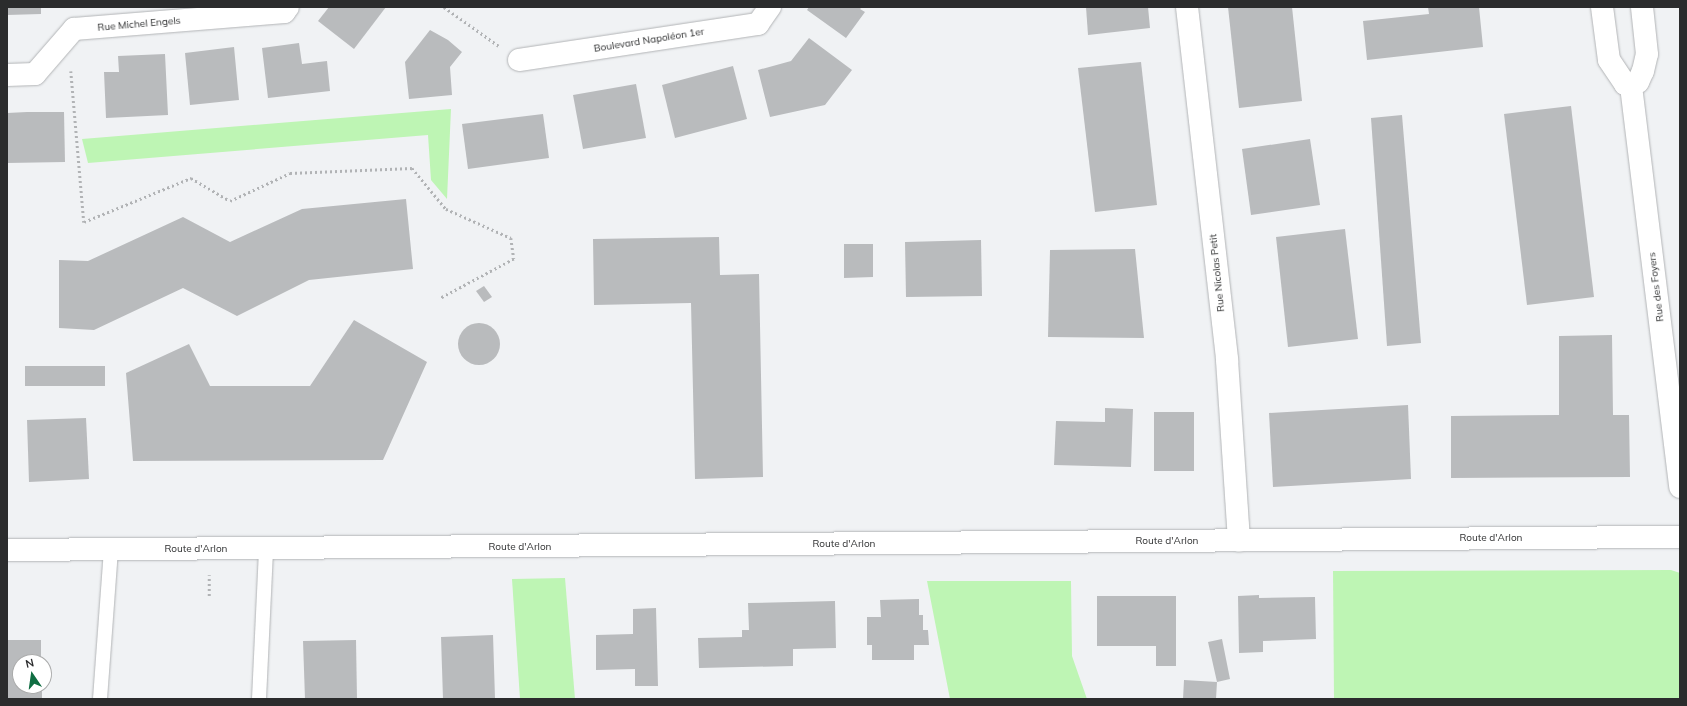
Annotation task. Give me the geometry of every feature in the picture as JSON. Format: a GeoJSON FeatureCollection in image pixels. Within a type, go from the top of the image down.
{"type":"FeatureCollection","features":[{"type":"Feature","properties":{"kind":"street","name":"Rue Michel Engels"},"geometry":{"type":"LineString","coordinates":[[7,75],[36,74],[74,29],[284,12],[288,7]]}},
{"type":"Feature","properties":{"kind":"street","name":"Boulevard Napoléon 1er"},"geometry":{"type":"LineString","coordinates":[[519,60],[758,24],[770,7]]}},
{"type":"Feature","properties":{"kind":"street","name":"Rue Nicolas Petit"},"geometry":{"type":"LineString","coordinates":[[1187,7],[1227,360],[1239,540]]}},
{"type":"Feature","properties":{"kind":"street"},"geometry":{"type":"LineString","coordinates":[[1602,7],[1609,60],[1617,75],[1625,84],[1631,86],[1638,82],[1643,71],[1647,54],[1642,7]]}},
{"type":"Feature","properties":{"kind":"street","name":"Rue des Foyers"},"geometry":{"type":"LineString","coordinates":[[1631,86],[1680,487]]}},
{"type":"Feature","properties":{"kind":"street","name":"Route d'Arlon"},"geometry":{"type":"LineString","coordinates":[[7,550],[1680,537]]}},
{"type":"Feature","properties":{"kind":"lane"},"geometry":{"type":"LineString","coordinates":[[259,699],[266,548]]}},
{"type":"Feature","properties":{"kind":"lane"},"geometry":{"type":"LineString","coordinates":[[100,699],[111,550]]}},
{"type":"Feature","properties":{"kind":"path"},"geometry":{"type":"LineString","coordinates":[[444,7],[519,60]]}},
{"type":"Feature","properties":{"kind":"path"},"geometry":{"type":"LineString","coordinates":[[68,36],[84,222],[191,178],[230,201],[290,173],[412,168],[446,209],[512,238],[514,259],[440,298]]}},
{"type":"Feature","properties":{"kind":"path"},"geometry":{"type":"LineString","coordinates":[[209,575],[209,596]]}},
{"type":"Feature","properties":{"kind":"green space"},"geometry":{"type":"Polygon","coordinates":[[[451,109],[447,199],[431,180],[428,135],[88,163],[82,139],[451,109]]]}},
{"type":"Feature","properties":{"kind":"green space"},"geometry":{"type":"Polygon","coordinates":[[[1671,570],[1680,573],[1680,699],[1334,699],[1333,571],[1671,570]]]}},
{"type":"Feature","properties":{"kind":"green space"},"geometry":{"type":"Polygon","coordinates":[[[565,578],[575,699],[520,699],[512,579],[565,578]]]}},
{"type":"Feature","properties":{"kind":"green space"},"geometry":{"type":"Polygon","coordinates":[[[927,581],[1071,581],[1072,656],[1087,699],[950,699],[927,581]]]}},
{"type":"Feature","properties":{"kind":"building"},"geometry":{"type":"Polygon","coordinates":[[[7,7],[41,7],[41,14],[7,15],[7,7]]]}},
{"type":"Feature","properties":{"kind":"building"},"geometry":{"type":"Polygon","coordinates":[[[329,7],[386,7],[354,49],[318,21],[329,7]]]}},
{"type":"Feature","properties":{"kind":"building"},"geometry":{"type":"Polygon","coordinates":[[[809,7],[862,7],[860,9],[865,12],[846,38],[807,10],[809,7]]]}},
{"type":"Feature","properties":{"kind":"building"},"geometry":{"type":"Polygon","coordinates":[[[1086,7],[1148,7],[1150,28],[1088,35],[1086,7]]]}},
{"type":"Feature","properties":{"kind":"building"},"geometry":{"type":"Polygon","coordinates":[[[1228,7],[1292,7],[1302,101],[1239,108],[1228,7]]]}},
{"type":"Feature","properties":{"kind":"building"},"geometry":{"type":"Polygon","coordinates":[[[1428,7],[1479,7],[1483,47],[1367,60],[1363,21],[1429,14],[1428,7]]]}},
{"type":"Feature","properties":{"kind":"building"},"geometry":{"type":"Polygon","coordinates":[[[430,30],[448,40],[462,52],[450,67],[452,95],[409,99],[405,62],[430,30]]]}},
{"type":"Feature","properties":{"kind":"building"},"geometry":{"type":"Polygon","coordinates":[[[809,38],[852,70],[825,105],[770,117],[758,70],[791,61],[809,38]]]}},
{"type":"Feature","properties":{"kind":"building"},"geometry":{"type":"Polygon","coordinates":[[[299,43],[302,64],[327,61],[330,91],[268,98],[262,48],[299,43]]]}},
{"type":"Feature","properties":{"kind":"building"},"geometry":{"type":"Polygon","coordinates":[[[234,47],[239,100],[190,105],[185,53],[234,47]]]}},
{"type":"Feature","properties":{"kind":"building"},"geometry":{"type":"Polygon","coordinates":[[[165,54],[168,115],[106,118],[104,72],[119,72],[118,56],[165,54]]]}},
{"type":"Feature","properties":{"kind":"building"},"geometry":{"type":"Polygon","coordinates":[[[1141,62],[1157,205],[1095,212],[1078,68],[1141,62]]]}},
{"type":"Feature","properties":{"kind":"building"},"geometry":{"type":"Polygon","coordinates":[[[733,66],[747,119],[675,138],[662,85],[733,66]]]}},
{"type":"Feature","properties":{"kind":"building"},"geometry":{"type":"Polygon","coordinates":[[[636,84],[646,138],[583,149],[573,95],[636,84]]]}},
{"type":"Feature","properties":{"kind":"building"},"geometry":{"type":"Polygon","coordinates":[[[1571,106],[1594,297],[1527,305],[1504,114],[1571,106]]]}},
{"type":"Feature","properties":{"kind":"building"},"geometry":{"type":"Polygon","coordinates":[[[64,112],[65,162],[7,163],[7,113],[64,112]]]}},
{"type":"Feature","properties":{"kind":"building"},"geometry":{"type":"Polygon","coordinates":[[[543,114],[549,158],[468,169],[462,124],[543,114]]]}},
{"type":"Feature","properties":{"kind":"building"},"geometry":{"type":"Polygon","coordinates":[[[1402,115],[1421,343],[1387,346],[1371,118],[1402,115]]]}},
{"type":"Feature","properties":{"kind":"building"},"geometry":{"type":"Polygon","coordinates":[[[1310,139],[1320,205],[1251,215],[1242,149],[1310,139]]]}},
{"type":"Feature","properties":{"kind":"building"},"geometry":{"type":"Polygon","coordinates":[[[406,199],[413,269],[309,280],[237,316],[183,288],[94,330],[59,328],[59,260],[88,261],[183,217],[230,242],[302,209],[406,199]]]}},
{"type":"Feature","properties":{"kind":"building"},"geometry":{"type":"Polygon","coordinates":[[[1345,229],[1358,339],[1288,347],[1276,237],[1345,229]]]}},
{"type":"Feature","properties":{"kind":"building"},"geometry":{"type":"Polygon","coordinates":[[[719,237],[720,275],[759,274],[763,477],[695,479],[691,303],[594,305],[593,239],[719,237]]]}},
{"type":"Feature","properties":{"kind":"building"},"geometry":{"type":"Polygon","coordinates":[[[981,240],[982,296],[906,297],[905,242],[981,240]]]}},
{"type":"Feature","properties":{"kind":"building"},"geometry":{"type":"Polygon","coordinates":[[[844,244],[873,244],[873,277],[844,278],[844,244]]]}},
{"type":"Feature","properties":{"kind":"building"},"geometry":{"type":"Polygon","coordinates":[[[1135,249],[1144,338],[1048,337],[1050,250],[1135,249]]]}},
{"type":"Feature","properties":{"kind":"building"},"geometry":{"type":"Polygon","coordinates":[[[484,286],[492,297],[484,302],[476,291],[484,286]]]}},
{"type":"Feature","properties":{"kind":"building"},"geometry":{"type":"Polygon","coordinates":[[[354,320],[427,362],[383,460],[133,461],[126,373],[189,344],[210,386],[310,386],[354,320]]]}},
{"type":"Feature","properties":{"kind":"building"},"geometry":{"type":"Polygon","coordinates":[[[475,323],[483,323],[491,326],[497,332],[500,344],[497,356],[491,362],[483,365],[475,365],[467,362],[461,356],[458,348],[458,340],[461,332],[467,326],[475,323]]]}},
{"type":"Feature","properties":{"kind":"building"},"geometry":{"type":"Polygon","coordinates":[[[1612,335],[1613,415],[1629,415],[1630,477],[1451,478],[1451,416],[1559,415],[1559,336],[1612,335]]]}},
{"type":"Feature","properties":{"kind":"building"},"geometry":{"type":"Polygon","coordinates":[[[25,366],[105,366],[105,386],[25,386],[25,366]]]}},
{"type":"Feature","properties":{"kind":"building"},"geometry":{"type":"Polygon","coordinates":[[[1408,405],[1411,479],[1273,487],[1269,413],[1408,405]]]}},
{"type":"Feature","properties":{"kind":"building"},"geometry":{"type":"Polygon","coordinates":[[[1105,408],[1133,409],[1131,467],[1054,465],[1056,421],[1105,422],[1105,408]]]}},
{"type":"Feature","properties":{"kind":"building"},"geometry":{"type":"Polygon","coordinates":[[[1154,412],[1194,412],[1194,471],[1154,471],[1154,412]]]}},
{"type":"Feature","properties":{"kind":"building"},"geometry":{"type":"Polygon","coordinates":[[[86,418],[89,479],[29,482],[27,420],[86,418]]]}},
{"type":"Feature","properties":{"kind":"building"},"geometry":{"type":"Polygon","coordinates":[[[1259,595],[1259,598],[1315,597],[1316,639],[1263,641],[1263,652],[1239,653],[1238,596],[1259,595]]]}},
{"type":"Feature","properties":{"kind":"building"},"geometry":{"type":"Polygon","coordinates":[[[1097,596],[1176,596],[1176,666],[1156,666],[1156,646],[1097,646],[1097,596]]]}},
{"type":"Feature","properties":{"kind":"building"},"geometry":{"type":"Polygon","coordinates":[[[919,599],[919,615],[923,615],[923,630],[928,630],[929,645],[914,645],[914,660],[872,660],[872,645],[867,645],[867,617],[881,617],[880,600],[919,599]]]}},
{"type":"Feature","properties":{"kind":"building"},"geometry":{"type":"Polygon","coordinates":[[[835,601],[836,648],[793,649],[793,666],[699,668],[698,638],[742,637],[742,630],[749,630],[748,603],[835,601]]]}},
{"type":"Feature","properties":{"kind":"building"},"geometry":{"type":"Polygon","coordinates":[[[656,608],[658,686],[635,686],[635,669],[596,670],[596,635],[633,634],[633,609],[656,608]]]}},
{"type":"Feature","properties":{"kind":"building"},"geometry":{"type":"Polygon","coordinates":[[[493,635],[495,699],[443,699],[441,637],[493,635]]]}},
{"type":"Feature","properties":{"kind":"building"},"geometry":{"type":"Polygon","coordinates":[[[1222,639],[1230,679],[1217,682],[1208,642],[1222,639]]]}},
{"type":"Feature","properties":{"kind":"building"},"geometry":{"type":"Polygon","coordinates":[[[7,640],[41,640],[41,654],[12,654],[12,694],[42,694],[42,699],[7,699],[7,640]]]}},
{"type":"Feature","properties":{"kind":"building"},"geometry":{"type":"Polygon","coordinates":[[[356,640],[357,699],[305,699],[303,641],[356,640]]]}},
{"type":"Feature","properties":{"kind":"building"},"geometry":{"type":"Polygon","coordinates":[[[1184,680],[1217,682],[1216,699],[1183,699],[1184,680]]]}}]}
